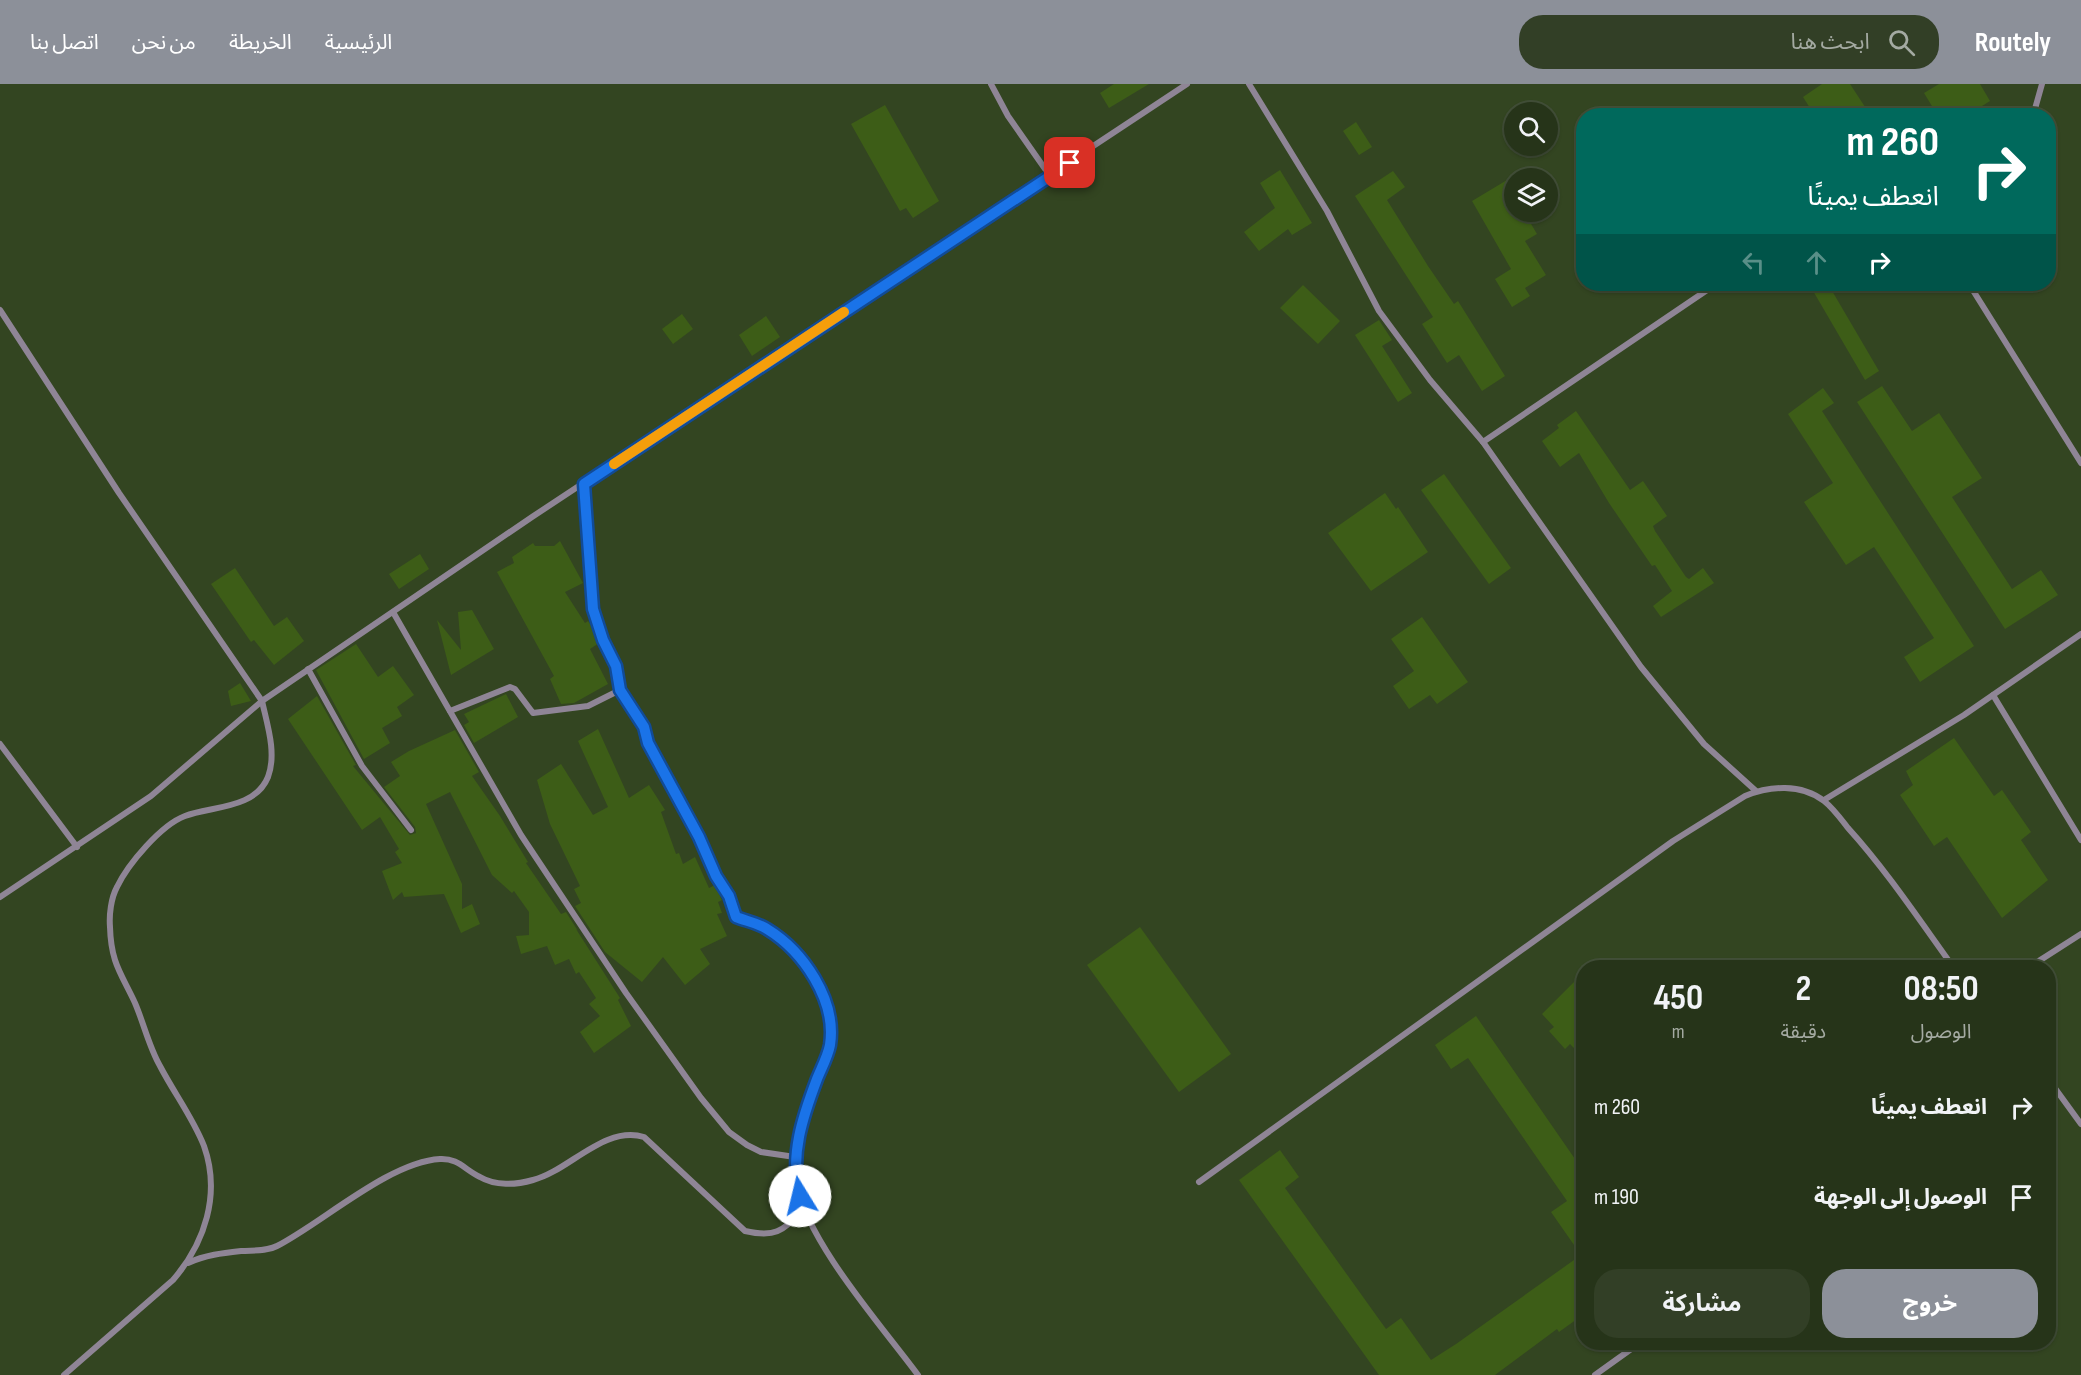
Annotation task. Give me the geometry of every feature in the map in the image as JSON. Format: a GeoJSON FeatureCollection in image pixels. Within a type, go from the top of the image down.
{"type":"FeatureCollection","features":[{"type":"Feature","properties":{"kind":"street"},"geometry":{"type":"LineString","coordinates":[[991,84],[1008,116],[1050,176]]}},
{"type":"Feature","properties":{"kind":"street"},"geometry":{"type":"LineString","coordinates":[[0,897],[151,796],[262,700],[1187,84]]}},
{"type":"Feature","properties":{"kind":"street"},"geometry":{"type":"LineString","coordinates":[[1249,84],[1327,211],[1379,310],[1431,380],[1483,442],[1641,667],[1704,744],[1756,791]]}},
{"type":"Feature","properties":{"kind":"street"},"geometry":{"type":"LineString","coordinates":[[2035,108],[2042,84]]}},
{"type":"Feature","properties":{"kind":"street"},"geometry":{"type":"LineString","coordinates":[[1483,442],[1706,291]]}},
{"type":"Feature","properties":{"kind":"street"},"geometry":{"type":"LineString","coordinates":[[1973,291],[2081,463]]}},
{"type":"Feature","properties":{"kind":"street"},"geometry":{"type":"LineString","coordinates":[[0,310],[119,493],[262,700],[270,740],[268,776],[262,787],[239,802],[184,816],[165,829],[142,852],[116,888],[109,925],[116,969],[134,1002],[158,1064],[194,1126],[208,1160],[212,1197],[205,1225],[188,1263],[173,1280],[64,1375]]}},
{"type":"Feature","properties":{"kind":"street"},"geometry":{"type":"LineString","coordinates":[[584,484],[593,609],[603,640],[616,666],[620,690],[644,727],[648,743],[699,837],[716,876],[729,896],[736,917],[766,929],[800,958],[819,984],[829,1022],[830,1045],[806,1108],[795,1157],[796,1182],[803,1210],[823,1246],[918,1375]]}},
{"type":"Feature","properties":{"kind":"street"},"geometry":{"type":"LineString","coordinates":[[393,612],[521,835],[626,993],[701,1098],[729,1131],[747,1145],[761,1152],[795,1157]]}},
{"type":"Feature","properties":{"kind":"street"},"geometry":{"type":"LineString","coordinates":[[1824,800],[1993,695],[2081,634]]}},
{"type":"Feature","properties":{"kind":"street"},"geometry":{"type":"LineString","coordinates":[[308,669],[362,766],[411,830]]}},
{"type":"Feature","properties":{"kind":"street"},"geometry":{"type":"LineString","coordinates":[[450,711],[510,687],[515,689],[533,713],[588,706],[620,690]]}},
{"type":"Feature","properties":{"kind":"street"},"geometry":{"type":"LineString","coordinates":[[1993,695],[2081,840]]}},
{"type":"Feature","properties":{"kind":"street"},"geometry":{"type":"LineString","coordinates":[[0,744],[76,847]]}},
{"type":"Feature","properties":{"kind":"street"},"geometry":{"type":"LineString","coordinates":[[1199,1182],[1673,841],[1756,791],[1768,788],[1793,789],[1824,800],[1864,846],[1948,960]]}},
{"type":"Feature","properties":{"kind":"street"},"geometry":{"type":"LineString","coordinates":[[2040,960],[2081,934]]}},
{"type":"Feature","properties":{"kind":"street"},"geometry":{"type":"LineString","coordinates":[[2056,1090],[2081,1124]]}},
{"type":"Feature","properties":{"kind":"street"},"geometry":{"type":"LineString","coordinates":[[188,1263],[216,1254],[275,1247],[409,1166],[439,1159],[450,1160],[461,1163],[479,1177],[496,1183],[522,1183],[536,1180],[610,1139],[624,1134],[644,1137],[745,1231],[766,1236],[785,1229],[803,1210]]}},
{"type":"Feature","properties":{"kind":"street"},"geometry":{"type":"LineString","coordinates":[[1595,1375],[1630,1350]]}},
{"type":"Feature","properties":{"kind":"building"},"geometry":{"type":"Polygon","coordinates":[[[1114,84],[1149,84],[1109,108],[1100,93],[1114,84]]]}},
{"type":"Feature","properties":{"kind":"building"},"geometry":{"type":"Polygon","coordinates":[[[1822,84],[1850,84],[1866,108],[1810,108],[1803,97],[1822,84]]]}},
{"type":"Feature","properties":{"kind":"building"},"geometry":{"type":"Polygon","coordinates":[[[1939,84],[1980,84],[1990,101],[1979,108],[1933,108],[1924,93],[1939,84]]]}},
{"type":"Feature","properties":{"kind":"building"},"geometry":{"type":"Polygon","coordinates":[[[885,105],[939,201],[913,218],[906,208],[900,211],[851,124],[885,105]]]}},
{"type":"Feature","properties":{"kind":"building"},"geometry":{"type":"Polygon","coordinates":[[[1356,122],[1372,147],[1359,155],[1343,131],[1356,122]]]}},
{"type":"Feature","properties":{"kind":"building"},"geometry":{"type":"Polygon","coordinates":[[[1280,170],[1312,223],[1292,235],[1288,229],[1259,251],[1244,232],[1275,208],[1260,183],[1280,170]]]}},
{"type":"Feature","properties":{"kind":"building"},"geometry":{"type":"Polygon","coordinates":[[[1393,171],[1405,187],[1387,200],[1454,304],[1458,301],[1505,376],[1482,391],[1459,355],[1447,363],[1422,324],[1433,317],[1355,196],[1393,171]]]}},
{"type":"Feature","properties":{"kind":"building"},"geometry":{"type":"Polygon","coordinates":[[[1504,182],[1504,222],[1530,222],[1537,234],[1525,241],[1546,275],[1525,288],[1530,296],[1512,307],[1495,279],[1511,269],[1472,201],[1504,182]]]}},
{"type":"Feature","properties":{"kind":"building"},"geometry":{"type":"Polygon","coordinates":[[[1303,285],[1340,321],[1318,344],[1280,308],[1303,285]]]}},
{"type":"Feature","properties":{"kind":"building"},"geometry":{"type":"Polygon","coordinates":[[[1813,291],[1832,291],[1879,371],[1865,380],[1813,291]]]}},
{"type":"Feature","properties":{"kind":"building"},"geometry":{"type":"Polygon","coordinates":[[[682,314],[693,329],[673,344],[662,329],[682,314]]]}},
{"type":"Feature","properties":{"kind":"building"},"geometry":{"type":"Polygon","coordinates":[[[766,316],[780,337],[752,356],[739,335],[766,316]]]}},
{"type":"Feature","properties":{"kind":"building"},"geometry":{"type":"Polygon","coordinates":[[[1379,320],[1392,340],[1382,346],[1412,393],[1398,402],[1355,335],[1379,320]]]}},
{"type":"Feature","properties":{"kind":"building"},"geometry":{"type":"Polygon","coordinates":[[[1882,386],[1912,431],[1939,413],[1982,478],[1952,497],[2012,589],[2041,570],[2058,595],[2005,629],[1857,402],[1882,386]]]}},
{"type":"Feature","properties":{"kind":"building"},"geometry":{"type":"Polygon","coordinates":[[[1823,388],[1834,403],[1822,411],[1974,646],[1920,682],[1904,657],[1934,638],[1874,547],[1846,565],[1804,502],[1833,483],[1788,414],[1823,388]]]}},
{"type":"Feature","properties":{"kind":"building"},"geometry":{"type":"Polygon","coordinates":[[[1576,411],[1630,490],[1643,481],[1667,516],[1653,526],[1686,577],[1689,579],[1703,568],[1714,583],[1661,617],[1653,606],[1672,591],[1655,565],[1652,566],[1609,503],[1579,453],[1560,467],[1542,441],[1559,428],[1557,425],[1576,411]]]}},
{"type":"Feature","properties":{"kind":"building"},"geometry":{"type":"Polygon","coordinates":[[[1444,474],[1511,568],[1489,584],[1421,490],[1444,474]]]}},
{"type":"Feature","properties":{"kind":"building"},"geometry":{"type":"Polygon","coordinates":[[[1385,493],[1396,509],[1398,507],[1428,552],[1371,591],[1328,533],[1385,493]]]}},
{"type":"Feature","properties":{"kind":"building"},"geometry":{"type":"Polygon","coordinates":[[[560,541],[583,583],[565,592],[585,623],[588,621],[594,630],[599,643],[590,649],[608,684],[574,703],[561,704],[550,679],[554,676],[497,572],[514,563],[512,557],[533,543],[535,546],[554,546],[560,541]]]}},
{"type":"Feature","properties":{"kind":"building"},"geometry":{"type":"Polygon","coordinates":[[[420,554],[429,569],[399,589],[389,574],[420,554]]]}},
{"type":"Feature","properties":{"kind":"building"},"geometry":{"type":"Polygon","coordinates":[[[235,568],[274,626],[287,617],[304,641],[274,665],[254,640],[251,642],[211,584],[235,568]]]}},
{"type":"Feature","properties":{"kind":"building"},"geometry":{"type":"Polygon","coordinates":[[[472,610],[494,649],[451,675],[437,620],[461,650],[458,612],[472,610]]]}},
{"type":"Feature","properties":{"kind":"building"},"geometry":{"type":"Polygon","coordinates":[[[1422,617],[1468,682],[1437,704],[1430,695],[1409,709],[1393,686],[1414,671],[1391,639],[1422,617]]]}},
{"type":"Feature","properties":{"kind":"building"},"geometry":{"type":"Polygon","coordinates":[[[356,644],[378,677],[393,666],[414,695],[397,707],[402,716],[382,728],[390,743],[364,759],[316,670],[356,644]]]}},
{"type":"Feature","properties":{"kind":"building"},"geometry":{"type":"Polygon","coordinates":[[[240,683],[251,701],[231,706],[228,691],[240,683]]]}},
{"type":"Feature","properties":{"kind":"building"},"geometry":{"type":"Polygon","coordinates":[[[506,694],[518,717],[474,743],[464,725],[469,722],[464,714],[506,694]]]}},
{"type":"Feature","properties":{"kind":"building"},"geometry":{"type":"Polygon","coordinates":[[[317,696],[356,765],[353,766],[410,835],[416,833],[415,827],[384,787],[400,776],[391,762],[455,730],[479,772],[472,776],[500,816],[528,862],[526,863],[561,914],[566,912],[620,998],[618,1000],[631,1026],[594,1053],[580,1032],[600,1016],[589,1004],[596,998],[579,972],[576,974],[569,959],[555,965],[547,946],[521,954],[516,936],[529,935],[529,912],[514,891],[512,893],[492,875],[450,792],[426,804],[462,884],[462,909],[472,904],[480,924],[461,933],[444,894],[404,897],[402,892],[393,900],[382,871],[402,863],[395,852],[399,849],[380,817],[362,830],[288,719],[317,696]]]}},
{"type":"Feature","properties":{"kind":"building"},"geometry":{"type":"Polygon","coordinates":[[[598,729],[629,798],[649,785],[665,810],[661,812],[676,854],[679,853],[683,864],[695,857],[709,888],[715,885],[722,900],[718,902],[722,913],[717,914],[727,936],[700,949],[710,964],[685,985],[663,957],[642,982],[605,952],[575,906],[581,903],[574,889],[580,886],[550,824],[537,780],[561,764],[593,815],[608,807],[578,741],[598,729]]]}},
{"type":"Feature","properties":{"kind":"building"},"geometry":{"type":"Polygon","coordinates":[[[1954,738],[1994,796],[2002,790],[2031,832],[2021,840],[2048,880],[2002,918],[1947,837],[1934,846],[1900,795],[1913,785],[1906,771],[1954,738]]]}},
{"type":"Feature","properties":{"kind":"building"},"geometry":{"type":"Polygon","coordinates":[[[1140,927],[1231,1054],[1179,1092],[1087,965],[1140,927]]]}},
{"type":"Feature","properties":{"kind":"building"},"geometry":{"type":"Polygon","coordinates":[[[1576,980],[1576,1050],[1570,1044],[1565,1049],[1549,1031],[1554,1027],[1542,1014],[1576,980]]]}},
{"type":"Feature","properties":{"kind":"building"},"geometry":{"type":"Polygon","coordinates":[[[1476,1016],[1576,1160],[1576,1248],[1551,1212],[1567,1201],[1468,1058],[1451,1069],[1435,1045],[1476,1016]]]}},
{"type":"Feature","properties":{"kind":"building"},"geometry":{"type":"Polygon","coordinates":[[[1280,1150],[1299,1177],[1285,1188],[1386,1329],[1401,1318],[1431,1360],[1576,1259],[1576,1320],[1559,1332],[1557,1329],[1495,1375],[1379,1375],[1239,1180],[1280,1150]]]}},
{"type":"Feature","properties":{"kind":"slow traffic"},"geometry":{"type":"LineString","coordinates":[[614,464],[844,312]]}},
{"type":"Feature","properties":{"kind":"route"},"geometry":{"type":"LineString","coordinates":[[800,1196],[796,1182],[795,1157],[806,1108],[830,1045],[825,1003],[819,984],[800,958],[766,929],[736,917],[729,896],[716,876],[699,837],[648,743],[644,727],[620,690],[616,666],[603,640],[593,609],[584,484],[1070,163]]}}]}
